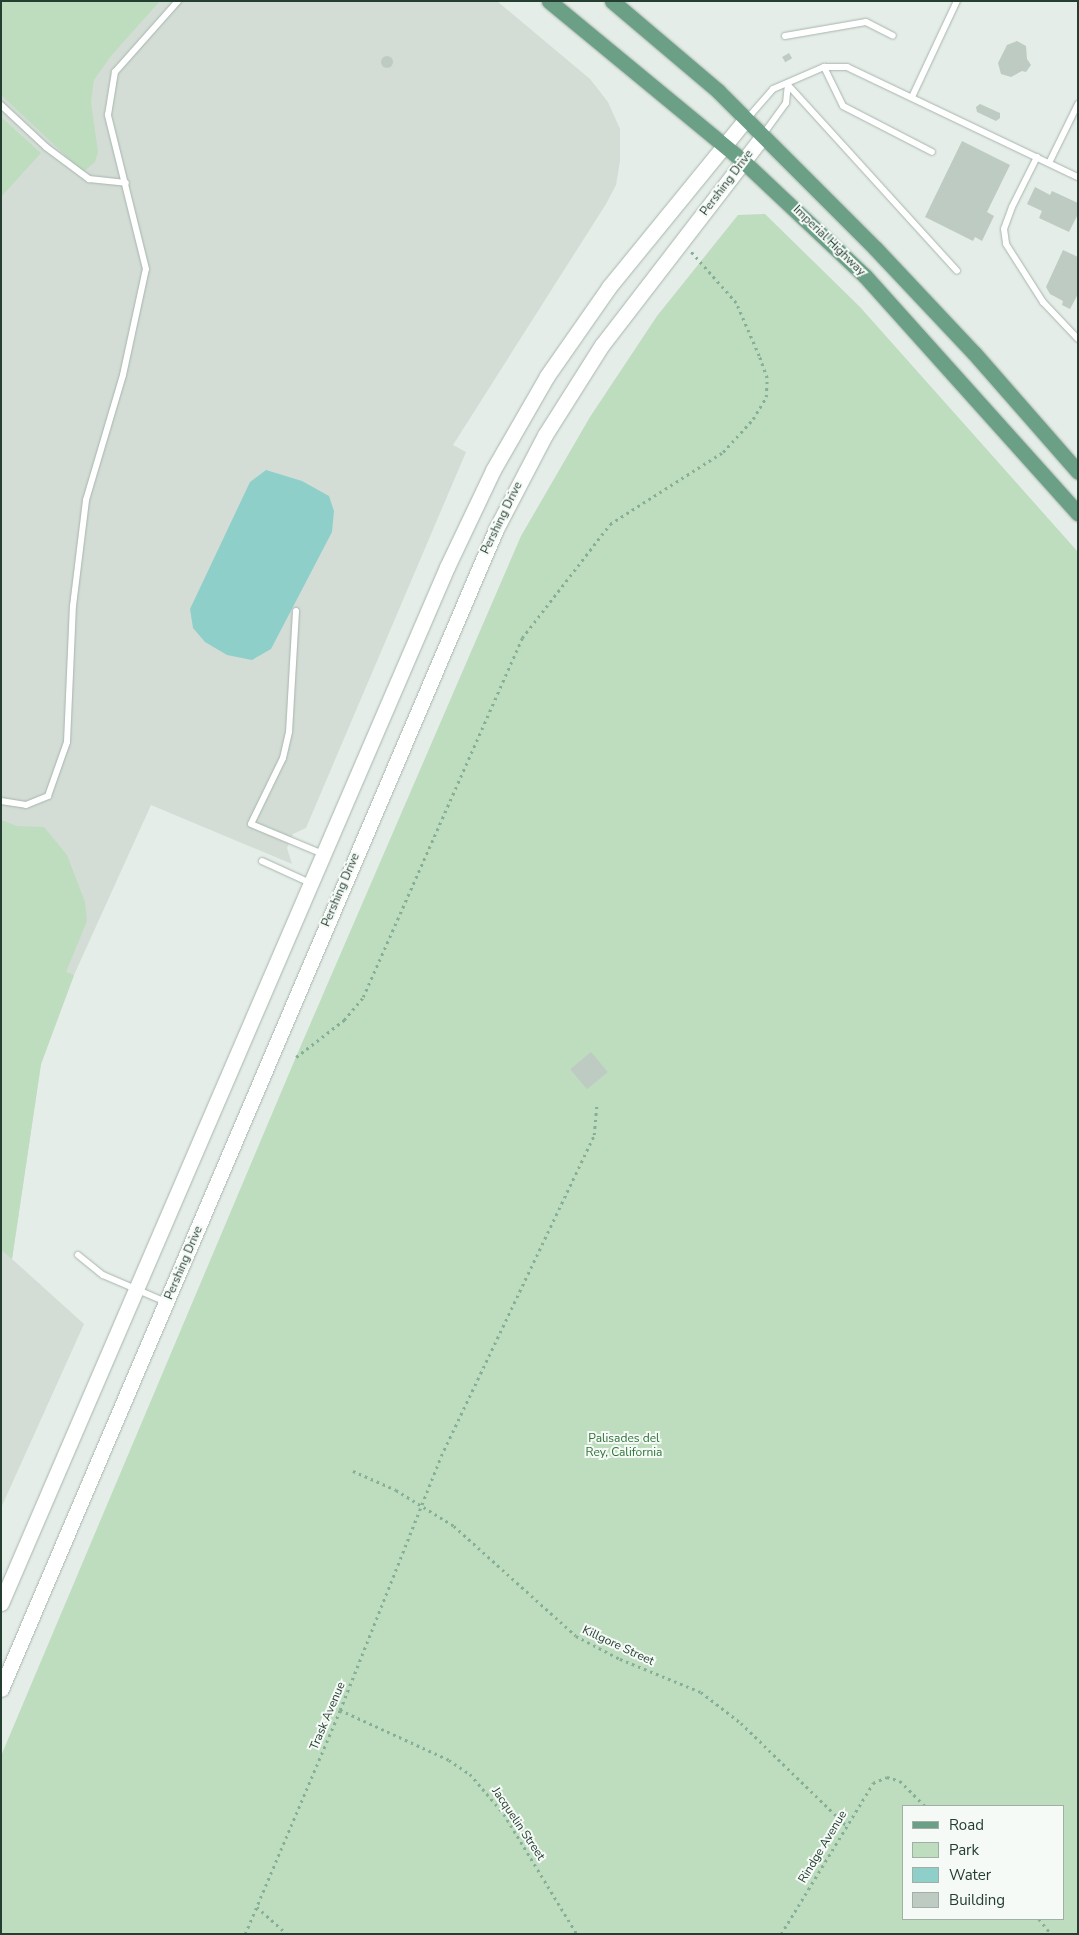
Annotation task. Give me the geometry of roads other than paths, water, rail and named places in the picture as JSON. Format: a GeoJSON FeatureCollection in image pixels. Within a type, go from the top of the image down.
{"type":"FeatureCollection","features":[{"type":"Feature","properties":{"kind":"main road","name":"Imperial Highway"},"geometry":{"type":"LineString","coordinates":[[549,1],[744,162],[900,312],[1078,513]]}},
{"type":"Feature","properties":{"kind":"main road"},"geometry":{"type":"LineString","coordinates":[[612,1],[718,91],[944,320],[1078,472]]}},
{"type":"Feature","properties":{"kind":"main road","name":"Pershing Drive"},"geometry":{"type":"LineString","coordinates":[[1,1603],[310,883],[470,517],[547,376],[609,287],[745,120]]}},
{"type":"Feature","properties":{"kind":"main road","name":"Pershing Drive"},"geometry":{"type":"LineString","coordinates":[[1,1689],[496,529],[573,389],[632,304],[762,137]]}},
{"type":"Feature","properties":{"kind":"lane"},"geometry":{"type":"LineString","coordinates":[[1,801],[26,805],[48,796],[67,742],[73,606],[86,500],[123,375],[146,269],[108,115],[115,72],[178,1]]}},
{"type":"Feature","properties":{"kind":"lane"},"geometry":{"type":"LineString","coordinates":[[912,96],[957,1]]}},
{"type":"Feature","properties":{"kind":"lane"},"geometry":{"type":"LineString","coordinates":[[785,36],[866,22],[893,36]]}},
{"type":"Feature","properties":{"kind":"lane"},"geometry":{"type":"LineString","coordinates":[[745,120],[773,89],[788,85],[799,76],[824,67],[846,67],[912,96],[1078,177]]}},
{"type":"Feature","properties":{"kind":"lane"},"geometry":{"type":"LineString","coordinates":[[824,67],[843,106],[932,152]]}},
{"type":"Feature","properties":{"kind":"lane"},"geometry":{"type":"LineString","coordinates":[[762,137],[786,103],[788,85]]}},
{"type":"Feature","properties":{"kind":"lane"},"geometry":{"type":"LineString","coordinates":[[788,85],[957,271]]}},
{"type":"Feature","properties":{"kind":"lane"},"geometry":{"type":"LineString","coordinates":[[1049,163],[1078,104]]}},
{"type":"Feature","properties":{"kind":"lane"},"geometry":{"type":"LineString","coordinates":[[1,105],[46,147],[89,179],[126,183]]}},
{"type":"Feature","properties":{"kind":"lane"},"geometry":{"type":"LineString","coordinates":[[1037,157],[1012,207],[1004,229],[1006,244],[1043,302],[1078,339]]}},
{"type":"Feature","properties":{"kind":"lane"},"geometry":{"type":"LineString","coordinates":[[296,611],[289,732],[283,758],[251,824],[323,854]]}},
{"type":"Feature","properties":{"kind":"lane"},"geometry":{"type":"LineString","coordinates":[[262,861],[310,883]]}},
{"type":"Feature","properties":{"kind":"lane"},"geometry":{"type":"LineString","coordinates":[[78,1255],[103,1275],[167,1303]]}},
{"type":"Feature","properties":{"kind":"water"},"geometry":{"type":"Polygon","coordinates":[[[266,470],[302,481],[329,496],[334,511],[332,532],[271,649],[252,660],[227,655],[205,642],[193,628],[190,609],[250,482],[266,470]]]}},
{"type":"Feature","properties":{"kind":"park label","name":"Palisades del Rey, California"},"geometry":{"type":"Point","coordinates":[624,1446]}}]}
